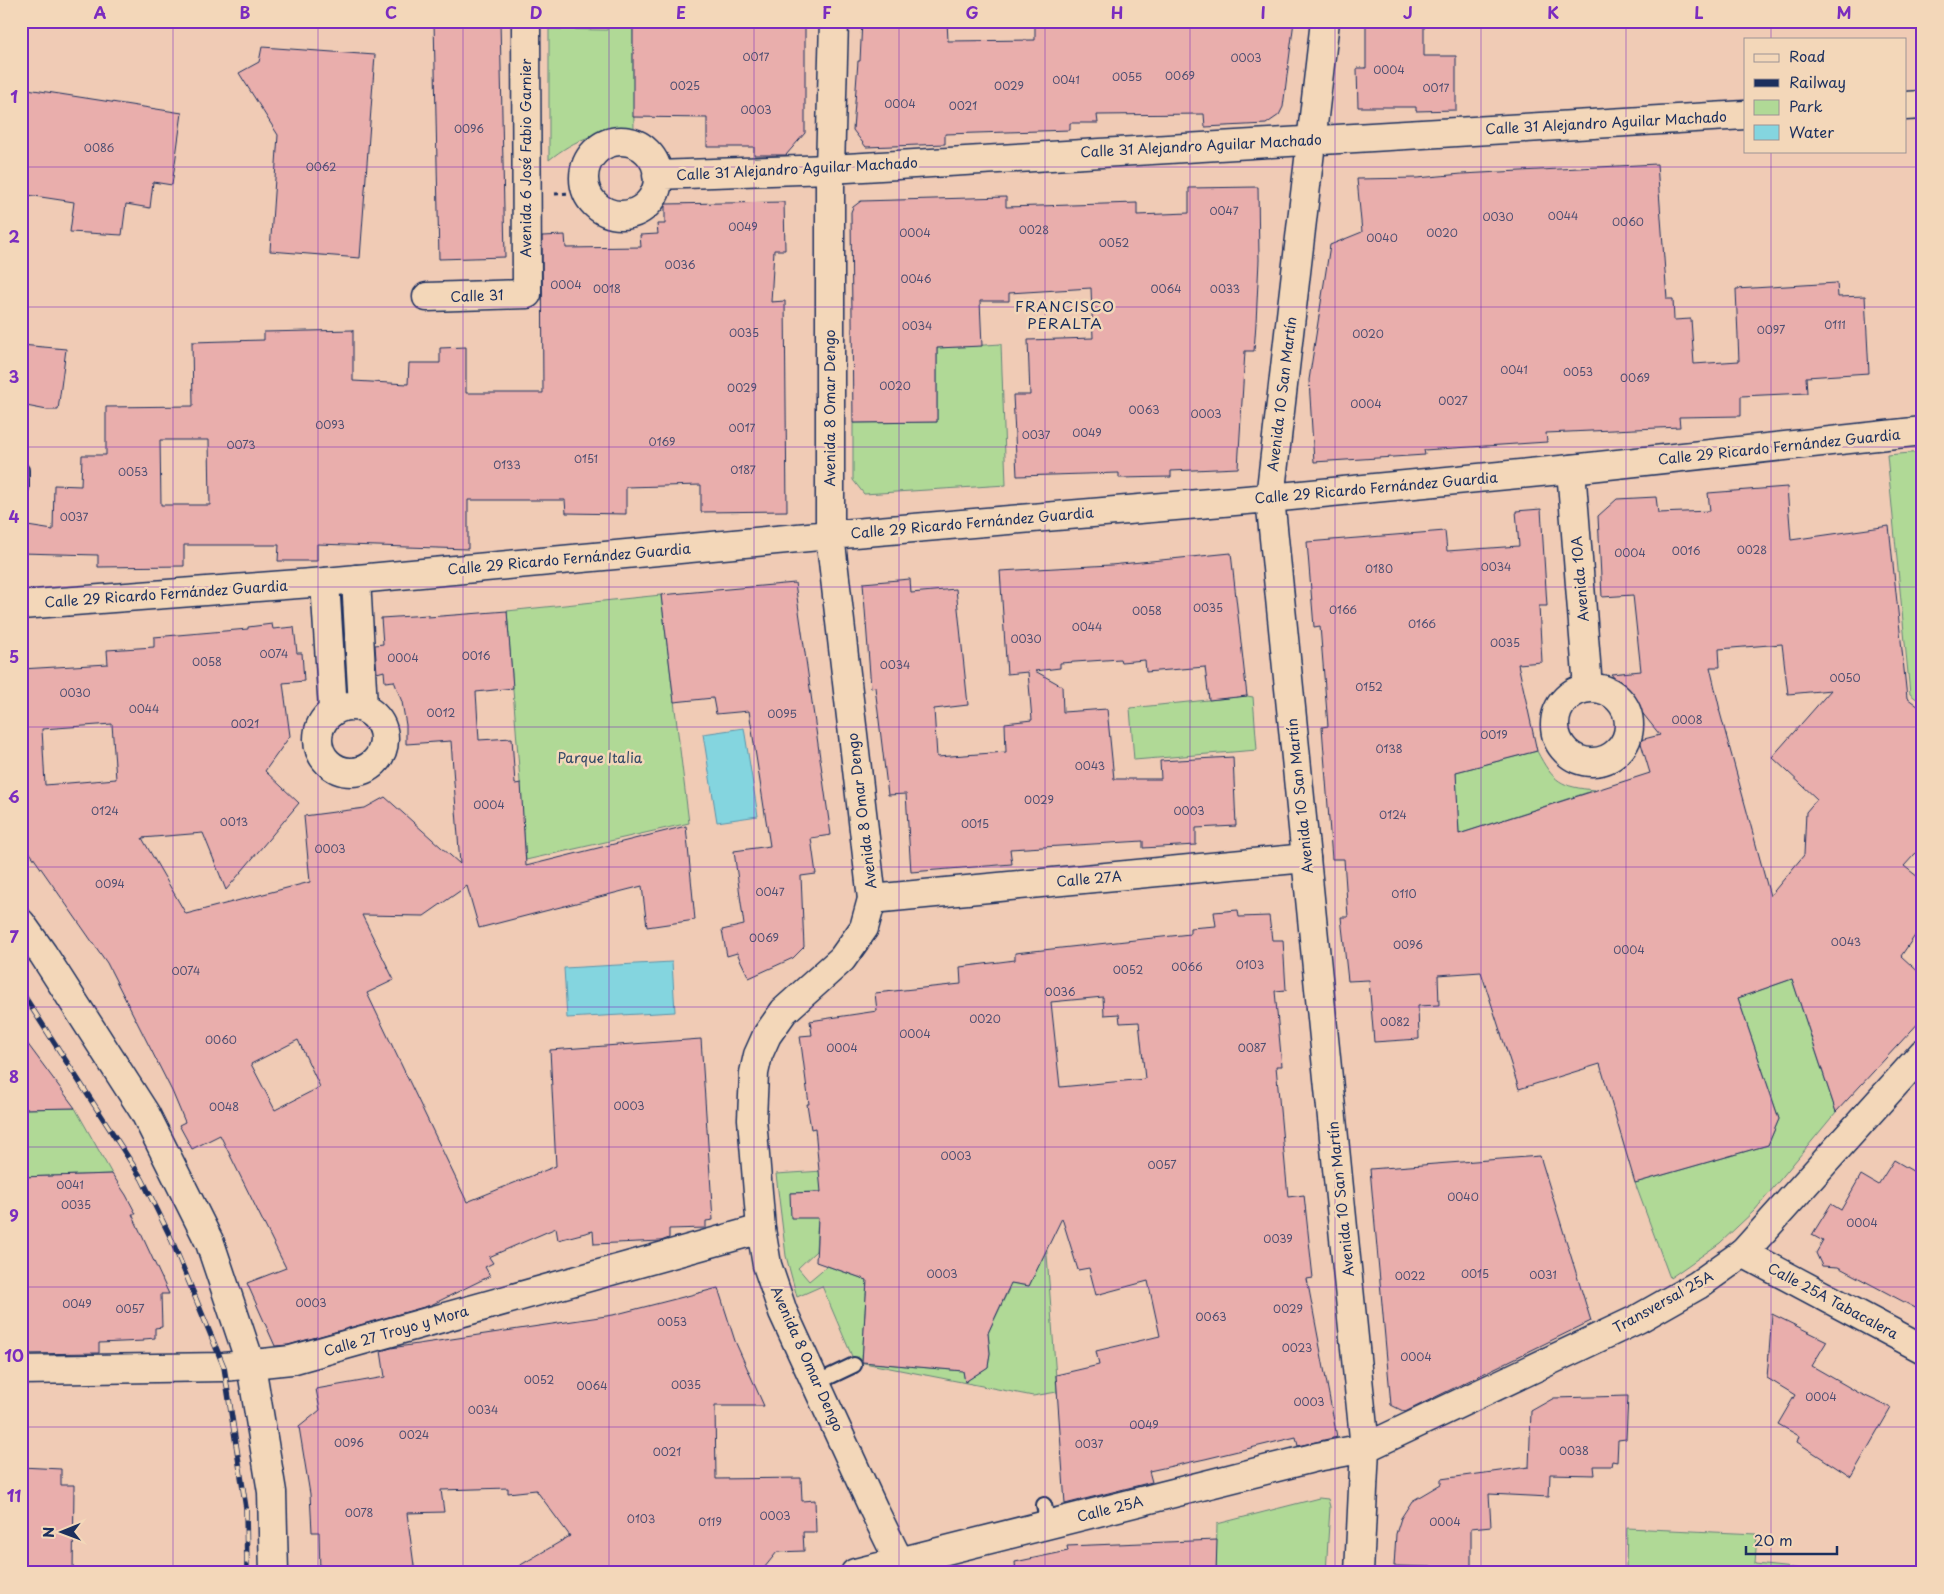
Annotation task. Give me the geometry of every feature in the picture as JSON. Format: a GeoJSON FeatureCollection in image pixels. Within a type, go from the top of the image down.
{"type":"FeatureCollection","features":[{"type":"Feature","properties":{"kind":"main road","name":"Avenida 6 José Fabio Garnier"},"geometry":{"type":"LineString","coordinates":[[526,21],[527,294]]}},
{"type":"Feature","properties":{"kind":"main road","name":"Avenida 8 Omar Dengo"},"geometry":{"type":"LineString","coordinates":[[834,21],[830,169],[830,535],[872,900],[864,928],[842,959],[784,1011],[767,1035],[758,1055],[754,1073],[752,1119],[761,1229],[766,1265],[783,1312],[899,1567]]}},
{"type":"Feature","properties":{"kind":"main road","name":"Avenida 10 San Martín"},"geometry":{"type":"LineString","coordinates":[[1325,21],[1270,498],[1365,1448],[1359,1573]]}},
{"type":"Feature","properties":{"kind":"main road"},"geometry":{"type":"LineString","coordinates":[[1906,106],[1923,104]]}},
{"type":"Feature","properties":{"kind":"main road","name":"Calle 31 Alejandro Aguilar Machado"},"geometry":{"type":"LineString","coordinates":[[657,175],[830,169],[1744,115]]}},
{"type":"Feature","properties":{"kind":"main road"},"geometry":{"type":"LineString","coordinates":[[609,142],[633,142],[644,149],[652,158],[658,181],[654,193],[647,203],[638,210],[626,214],[614,214],[603,210],[593,202],[587,192],[584,180],[585,168],[590,157],[598,148],[609,142]]}},
{"type":"Feature","properties":{"kind":"main road","name":"Calle 31"},"geometry":{"type":"LineString","coordinates":[[427,297],[527,294]]}},
{"type":"Feature","properties":{"kind":"main road","name":"Calle 29 Ricardo Fernández Guardia"},"geometry":{"type":"LineString","coordinates":[[21,605],[326,582],[830,535],[1270,498],[1571,469],[1923,431]]}},
{"type":"Feature","properties":{"kind":"main road","name":"Avenida 10A"},"geometry":{"type":"LineString","coordinates":[[1571,469],[1588,688]]}},
{"type":"Feature","properties":{"kind":"main road"},"geometry":{"type":"LineString","coordinates":[[356,579],[362,707]]}},
{"type":"Feature","properties":{"kind":"main road"},"geometry":{"type":"LineString","coordinates":[[326,582],[333,710]]}},
{"type":"Feature","properties":{"kind":"main road"},"geometry":{"type":"LineString","coordinates":[[347,706],[362,707],[372,713],[383,730],[382,751],[377,760],[369,766],[354,771],[339,770],[330,765],[323,757],[318,737],[320,727],[325,718],[333,710],[347,706]]}},
{"type":"Feature","properties":{"kind":"main road","name":"Calle 27A"},"geometry":{"type":"LineString","coordinates":[[872,900],[1306,858]]}},
{"type":"Feature","properties":{"kind":"main road"},"geometry":{"type":"LineString","coordinates":[[21,923],[145,1113],[210,1243],[251,1365],[272,1492],[274,1573]]}},
{"type":"Feature","properties":{"kind":"main road","name":"Transversal 25A"},"geometry":{"type":"LineString","coordinates":[[1365,1448],[1638,1319],[1698,1286],[1743,1253],[1923,1053]]}},
{"type":"Feature","properties":{"kind":"main road","name":"Calle 27 Troyo y Mora"},"geometry":{"type":"LineString","coordinates":[[21,1370],[224,1367],[291,1360],[761,1229]]}},
{"type":"Feature","properties":{"kind":"main road","name":"Calle 25A Tabacalera"},"geometry":{"type":"LineString","coordinates":[[1743,1253],[1923,1349]]}},
{"type":"Feature","properties":{"kind":"main road","name":"Calle 25A"},"geometry":{"type":"LineString","coordinates":[[855,1573],[899,1567],[1046,1515],[1317,1456],[1365,1448]]}},
{"type":"Feature","properties":{"kind":"lane"},"geometry":{"type":"LineString","coordinates":[[21,470],[21,488]]}},
{"type":"Feature","properties":{"kind":"lane"},"geometry":{"type":"LineString","coordinates":[[816,1383],[854,1365]]}},
{"type":"Feature","properties":{"kind":"path"},"geometry":{"type":"LineString","coordinates":[[550,194],[587,192]]}},
{"type":"Feature","properties":{"kind":"green space"},"geometry":{"type":"Polygon","coordinates":[[[607,21],[633,21],[634,134],[610,133],[588,137],[568,146],[549,160],[549,29],[607,30],[607,21]]]}},
{"type":"Feature","properties":{"kind":"green space"},"geometry":{"type":"Polygon","coordinates":[[[1001,344],[1006,485],[864,494],[853,480],[853,423],[937,422],[937,348],[1001,344]]]}},
{"type":"Feature","properties":{"kind":"green space"},"geometry":{"type":"Polygon","coordinates":[[[1923,452],[1923,704],[1910,694],[1887,455],[1923,452]]]}},
{"type":"Feature","properties":{"kind":"green space","name":"Parque Italia"},"geometry":{"type":"Polygon","coordinates":[[[661,595],[689,823],[526,860],[507,611],[661,595]]]}},
{"type":"Feature","properties":{"kind":"green space"},"geometry":{"type":"Polygon","coordinates":[[[1247,696],[1253,697],[1257,750],[1134,760],[1130,708],[1247,696]]]}},
{"type":"Feature","properties":{"kind":"green space"},"geometry":{"type":"Polygon","coordinates":[[[1537,751],[1548,770],[1559,781],[1574,787],[1595,790],[1459,834],[1456,772],[1537,751]]]}},
{"type":"Feature","properties":{"kind":"green space"},"geometry":{"type":"Polygon","coordinates":[[[1792,979],[1836,1112],[1755,1210],[1720,1243],[1670,1278],[1635,1183],[1768,1145],[1779,1119],[1738,998],[1792,979]]]}},
{"type":"Feature","properties":{"kind":"green space"},"geometry":{"type":"Polygon","coordinates":[[[75,1108],[112,1174],[21,1177],[21,1109],[75,1108]]]}},
{"type":"Feature","properties":{"kind":"green space"},"geometry":{"type":"Polygon","coordinates":[[[928,1165],[1044,1213],[1047,1249],[928,1165]]]}},
{"type":"Feature","properties":{"kind":"green space"},"geometry":{"type":"Polygon","coordinates":[[[855,1169],[855,1190],[790,1193],[818,1218],[816,1251],[798,1268],[809,1281],[827,1266],[867,1280],[862,1362],[963,1371],[965,1382],[988,1367],[990,1353],[988,1333],[1009,1289],[1005,1282],[1029,1286],[1047,1250],[1057,1392],[1033,1396],[854,1361],[822,1286],[797,1297],[786,1256],[776,1174],[855,1169]]]}},
{"type":"Feature","properties":{"kind":"green space"},"geometry":{"type":"Polygon","coordinates":[[[1319,1498],[1328,1499],[1330,1507],[1326,1573],[1216,1573],[1217,1524],[1319,1498]]]}},
{"type":"Feature","properties":{"kind":"green space"},"geometry":{"type":"Polygon","coordinates":[[[1627,1528],[1757,1534],[1755,1564],[1840,1573],[1685,1573],[1684,1571],[1626,1568],[1627,1528]]]}},
{"type":"Feature","properties":{"kind":"water"},"geometry":{"type":"Polygon","coordinates":[[[744,728],[758,816],[717,822],[703,734],[744,728]]]}},
{"type":"Feature","properties":{"kind":"water"},"geometry":{"type":"Polygon","coordinates":[[[672,962],[675,1012],[567,1018],[564,968],[672,962]]]}},
{"type":"Feature","properties":{"kind":"building"},"geometry":{"type":"Polygon","coordinates":[[[434,21],[500,21],[505,257],[439,259],[434,21]]]}},
{"type":"Feature","properties":{"kind":"building"},"geometry":{"type":"Polygon","coordinates":[[[633,21],[805,21],[805,133],[786,155],[754,155],[754,147],[707,147],[707,118],[633,117],[633,21]]]}},
{"type":"Feature","properties":{"kind":"building"},"geometry":{"type":"Polygon","coordinates":[[[862,21],[947,21],[948,41],[1035,40],[1035,21],[1294,21],[1283,107],[1279,115],[1266,124],[1205,127],[1204,114],[1097,115],[1098,123],[1070,123],[1070,130],[945,134],[945,144],[866,147],[853,130],[862,21]]]}},
{"type":"Feature","properties":{"kind":"building"},"geometry":{"type":"Polygon","coordinates":[[[1366,21],[1424,21],[1424,56],[1456,56],[1456,110],[1416,111],[1416,107],[1358,107],[1357,68],[1366,68],[1366,21]]]}},
{"type":"Feature","properties":{"kind":"building"},"geometry":{"type":"Polygon","coordinates":[[[262,47],[375,55],[360,258],[270,251],[278,135],[239,73],[259,62],[262,47]]]}},
{"type":"Feature","properties":{"kind":"building"},"geometry":{"type":"Polygon","coordinates":[[[21,88],[182,113],[172,185],[153,182],[150,208],[126,204],[122,235],[70,232],[74,202],[21,194],[21,88]]]}},
{"type":"Feature","properties":{"kind":"building"},"geometry":{"type":"Polygon","coordinates":[[[1657,164],[1667,299],[1673,299],[1674,320],[1691,319],[1694,364],[1739,361],[1736,289],[1837,283],[1838,297],[1865,296],[1869,373],[1806,377],[1807,393],[1741,396],[1741,416],[1679,417],[1680,427],[1546,433],[1547,442],[1424,450],[1425,455],[1314,462],[1309,380],[1330,245],[1362,232],[1357,179],[1417,178],[1657,164]]]}},
{"type":"Feature","properties":{"kind":"building"},"geometry":{"type":"Polygon","coordinates":[[[1258,187],[1259,260],[1256,323],[1254,351],[1245,351],[1238,468],[1171,471],[1171,477],[1119,478],[1119,473],[1017,476],[1013,395],[1030,395],[1028,340],[1093,338],[1091,288],[1009,293],[1009,301],[980,301],[982,346],[937,348],[937,422],[853,423],[851,212],[853,207],[861,201],[1006,197],[1006,207],[1137,203],[1137,215],[1189,213],[1189,188],[1258,187]]]}},
{"type":"Feature","properties":{"kind":"building"},"geometry":{"type":"Polygon","coordinates":[[[784,202],[785,250],[774,250],[771,302],[785,301],[787,511],[701,512],[701,485],[626,487],[626,514],[566,513],[565,500],[468,500],[468,549],[317,544],[317,561],[278,561],[279,545],[184,545],[184,566],[98,567],[98,555],[21,553],[21,525],[53,530],[54,485],[81,486],[82,455],[106,455],[106,407],[193,406],[192,342],[264,340],[264,332],[353,330],[353,381],[408,384],[409,363],[440,363],[440,348],[466,347],[466,393],[543,393],[542,236],[565,235],[566,248],[641,247],[640,235],[658,234],[657,224],[665,224],[665,204],[784,202]],[[160,440],[161,505],[210,505],[209,440],[160,440]]]}},
{"type":"Feature","properties":{"kind":"building"},"geometry":{"type":"Polygon","coordinates":[[[21,345],[66,349],[58,410],[21,405],[21,345]]]}},
{"type":"Feature","properties":{"kind":"building"},"geometry":{"type":"Polygon","coordinates":[[[1787,487],[1791,540],[1889,526],[1907,698],[1923,710],[1923,845],[1904,866],[1923,881],[1923,924],[1901,956],[1923,976],[1923,1018],[1836,1112],[1792,979],[1738,998],[1779,1119],[1768,1145],[1635,1183],[1600,1064],[1519,1089],[1481,972],[1438,975],[1439,1005],[1418,1006],[1419,1039],[1374,1042],[1369,980],[1348,981],[1341,917],[1348,917],[1344,859],[1332,859],[1322,727],[1328,726],[1320,626],[1314,627],[1307,542],[1445,531],[1447,551],[1519,546],[1516,511],[1541,509],[1547,606],[1539,606],[1542,662],[1518,664],[1537,751],[1456,772],[1459,834],[1650,773],[1640,740],[1660,735],[1611,674],[1641,671],[1633,595],[1602,597],[1598,516],[1617,499],[1656,497],[1658,513],[1710,511],[1708,493],[1787,487]],[[1782,644],[1719,649],[1720,667],[1710,667],[1719,709],[1770,896],[1804,855],[1806,812],[1817,799],[1772,757],[1831,690],[1788,694],[1782,644]]]}},
{"type":"Feature","properties":{"kind":"building"},"geometry":{"type":"Polygon","coordinates":[[[1231,553],[1247,696],[1209,700],[1205,667],[1146,672],[1145,660],[1121,662],[1120,659],[1060,663],[1060,668],[1035,671],[1062,686],[1063,712],[1107,709],[1114,779],[1161,779],[1160,761],[1233,757],[1236,826],[1196,828],[1196,845],[1143,848],[1143,841],[1010,849],[1012,864],[911,872],[906,794],[888,795],[875,687],[871,688],[863,583],[910,579],[911,593],[956,589],[968,705],[934,709],[937,757],[1006,752],[1005,723],[1032,720],[1028,672],[1007,674],[1000,571],[1111,565],[1231,553]]]}},
{"type":"Feature","properties":{"kind":"building"},"geometry":{"type":"Polygon","coordinates":[[[795,583],[831,835],[811,838],[816,874],[801,876],[804,947],[793,958],[749,978],[737,953],[727,956],[722,930],[744,925],[734,851],[770,846],[749,711],[716,714],[713,698],[674,702],[661,595],[795,583]]]}},
{"type":"Feature","properties":{"kind":"building"},"geometry":{"type":"Polygon","coordinates":[[[507,611],[513,688],[476,692],[479,740],[512,738],[515,784],[521,783],[526,866],[686,826],[695,920],[647,927],[642,886],[479,928],[467,886],[424,916],[362,915],[394,980],[367,993],[467,1202],[556,1166],[550,1050],[701,1039],[713,1220],[706,1221],[706,1228],[669,1229],[669,1238],[661,1241],[594,1244],[593,1231],[558,1240],[556,1228],[489,1257],[493,1263],[485,1267],[490,1276],[431,1305],[288,1345],[275,1346],[247,1283],[286,1268],[220,1135],[192,1149],[179,1125],[185,1122],[172,1091],[107,963],[26,847],[21,787],[21,669],[108,664],[107,650],[154,647],[154,637],[248,629],[248,627],[272,624],[273,629],[294,627],[297,653],[302,653],[304,681],[283,683],[290,736],[265,771],[299,803],[226,890],[203,833],[142,838],[186,914],[310,882],[304,816],[365,808],[385,797],[460,864],[451,741],[406,744],[406,725],[402,702],[394,681],[385,682],[384,671],[377,673],[375,645],[383,644],[381,618],[428,615],[428,617],[507,611]],[[112,724],[42,729],[45,785],[116,779],[112,724]],[[298,1040],[251,1064],[275,1110],[320,1087],[298,1040]]]}},
{"type":"Feature","properties":{"kind":"building"},"geometry":{"type":"Polygon","coordinates":[[[1238,910],[1239,917],[1269,916],[1272,940],[1283,940],[1286,990],[1275,991],[1282,1066],[1276,1066],[1288,1197],[1304,1195],[1313,1278],[1307,1279],[1337,1437],[1298,1446],[1296,1437],[1149,1471],[1152,1482],[1065,1504],[1056,1375],[1099,1365],[1096,1351],[1160,1336],[1148,1281],[1096,1295],[1089,1268],[1078,1270],[1062,1218],[1029,1286],[1011,1283],[988,1333],[990,1353],[988,1367],[965,1382],[963,1371],[862,1362],[867,1280],[816,1262],[818,1218],[791,1218],[790,1193],[821,1192],[815,1128],[811,1129],[800,1036],[812,1035],[810,1021],[877,1011],[875,993],[961,984],[960,967],[1015,960],[1015,953],[1190,934],[1190,928],[1216,926],[1214,912],[1238,910]],[[1103,997],[1051,1002],[1060,1087],[1145,1079],[1139,1022],[1120,1023],[1119,1014],[1104,1015],[1103,997]]]}},
{"type":"Feature","properties":{"kind":"building"},"geometry":{"type":"Polygon","coordinates":[[[21,1035],[75,1108],[21,1109],[21,1035]]]}},
{"type":"Feature","properties":{"kind":"building"},"geometry":{"type":"Polygon","coordinates":[[[1540,1156],[1591,1321],[1405,1412],[1391,1405],[1370,1169],[1540,1156]]]}},
{"type":"Feature","properties":{"kind":"building"},"geometry":{"type":"Polygon","coordinates":[[[1894,1160],[1923,1177],[1923,1312],[1838,1267],[1822,1266],[1816,1253],[1823,1241],[1812,1235],[1831,1204],[1841,1210],[1861,1175],[1878,1185],[1894,1160]]]}},
{"type":"Feature","properties":{"kind":"building"},"geometry":{"type":"Polygon","coordinates":[[[112,1174],[136,1214],[132,1214],[169,1294],[161,1294],[162,1327],[155,1328],[155,1338],[144,1339],[144,1341],[99,1343],[99,1353],[21,1354],[21,1177],[112,1174]]]}},
{"type":"Feature","properties":{"kind":"building"},"geometry":{"type":"Polygon","coordinates":[[[718,1288],[735,1341],[764,1406],[715,1406],[716,1479],[801,1478],[802,1501],[815,1500],[816,1532],[803,1532],[804,1551],[777,1552],[760,1573],[507,1573],[570,1536],[536,1490],[508,1493],[508,1488],[441,1490],[444,1512],[407,1513],[415,1573],[320,1573],[319,1532],[312,1532],[310,1494],[299,1427],[320,1410],[316,1389],[385,1377],[381,1351],[391,1348],[613,1315],[718,1288]]]}},
{"type":"Feature","properties":{"kind":"building"},"geometry":{"type":"Polygon","coordinates":[[[1772,1314],[1827,1341],[1812,1366],[1859,1393],[1891,1408],[1851,1477],[1797,1442],[1799,1436],[1778,1424],[1795,1395],[1767,1378],[1772,1314]]]}},
{"type":"Feature","properties":{"kind":"building"},"geometry":{"type":"Polygon","coordinates":[[[1628,1396],[1626,1439],[1618,1440],[1617,1462],[1612,1461],[1611,1466],[1594,1466],[1595,1475],[1550,1474],[1549,1497],[1489,1494],[1491,1526],[1471,1528],[1471,1568],[1394,1566],[1396,1534],[1401,1518],[1412,1501],[1441,1484],[1441,1479],[1529,1467],[1531,1411],[1554,1398],[1628,1396]]]}},
{"type":"Feature","properties":{"kind":"building"},"geometry":{"type":"Polygon","coordinates":[[[21,1467],[61,1469],[61,1485],[74,1485],[73,1573],[21,1573],[21,1467]]]}},
{"type":"Feature","properties":{"kind":"building"},"geometry":{"type":"Polygon","coordinates":[[[1217,1540],[1216,1573],[1016,1573],[1015,1562],[1068,1551],[1067,1546],[1217,1540]]]}},
{"type":"Feature","properties":{"kind":"railway"},"geometry":{"type":"LineString","coordinates":[[21,991],[142,1179],[170,1236],[224,1367],[246,1508],[247,1573]]}},
{"type":"Feature","properties":{"kind":"district","name":"FRANCISCO PERALTA"},"geometry":{"type":"Point","coordinates":[1065,316]}}]}
